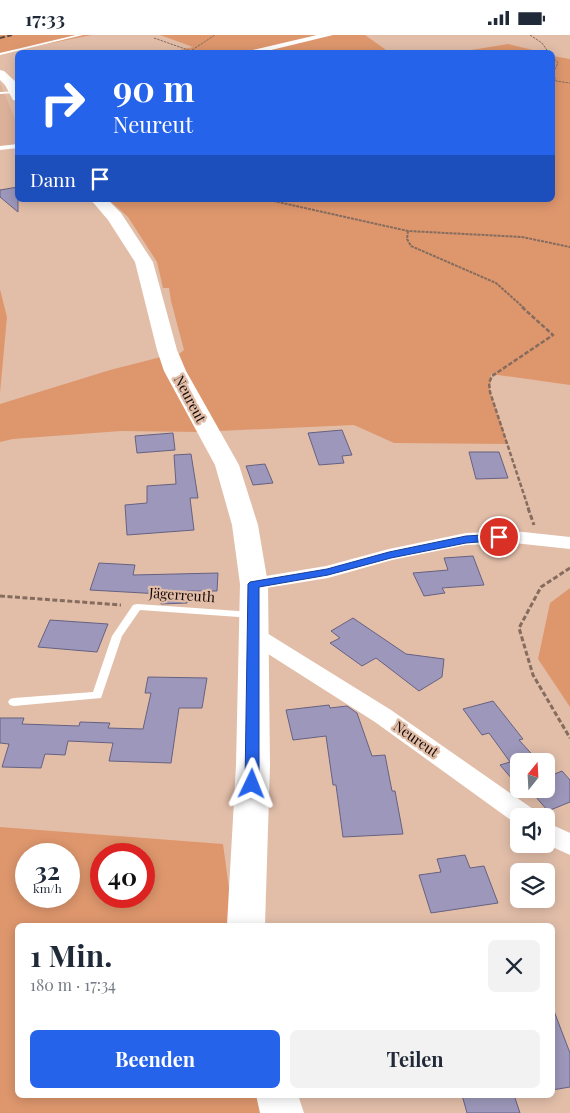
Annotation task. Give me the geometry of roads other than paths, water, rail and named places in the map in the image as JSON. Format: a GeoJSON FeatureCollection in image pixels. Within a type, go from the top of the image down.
{"type":"FeatureCollection","features":[{"type":"Feature","properties":{"kind":"street"},"geometry":{"type":"LineString","coordinates":[[258,50],[329,35]]}},
{"type":"Feature","properties":{"kind":"street"},"geometry":{"type":"LineString","coordinates":[[0,74],[15,91]]}},
{"type":"Feature","properties":{"kind":"street","name":"Neureut"},"geometry":{"type":"LineString","coordinates":[[101,202],[115,217],[144,262],[167,350],[175,371],[227,465],[245,525],[254,584],[253,765],[246,923]]}},
{"type":"Feature","properties":{"kind":"street"},"geometry":{"type":"LineString","coordinates":[[254,584],[328,572],[389,555],[466,539],[514,537],[570,543]]}},
{"type":"Feature","properties":{"kind":"street","name":"Neureut"},"geometry":{"type":"LineString","coordinates":[[254,625],[513,808]]}},
{"type":"Feature","properties":{"kind":"street"},"geometry":{"type":"LineString","coordinates":[[555,837],[570,845]]}},
{"type":"Feature","properties":{"kind":"street"},"geometry":{"type":"LineString","coordinates":[[278,1098],[282,1113]]}},
{"type":"Feature","properties":{"kind":"lane"},"geometry":{"type":"LineString","coordinates":[[17,50],[81,35]]}},
{"type":"Feature","properties":{"kind":"lane"},"geometry":{"type":"LineString","coordinates":[[0,54],[15,50]]}},
{"type":"Feature","properties":{"kind":"lane"},"geometry":{"type":"LineString","coordinates":[[0,93],[15,94]]}},
{"type":"Feature","properties":{"kind":"lane"},"geometry":{"type":"LineString","coordinates":[[0,148],[15,146]]}},
{"type":"Feature","properties":{"kind":"lane","name":"Jägerreuth"},"geometry":{"type":"LineString","coordinates":[[14,702],[96,695],[118,635],[137,607],[254,625]]}},
{"type":"Feature","properties":{"kind":"railway"},"geometry":{"type":"LineString","coordinates":[[0,38],[12,35]]}}]}
